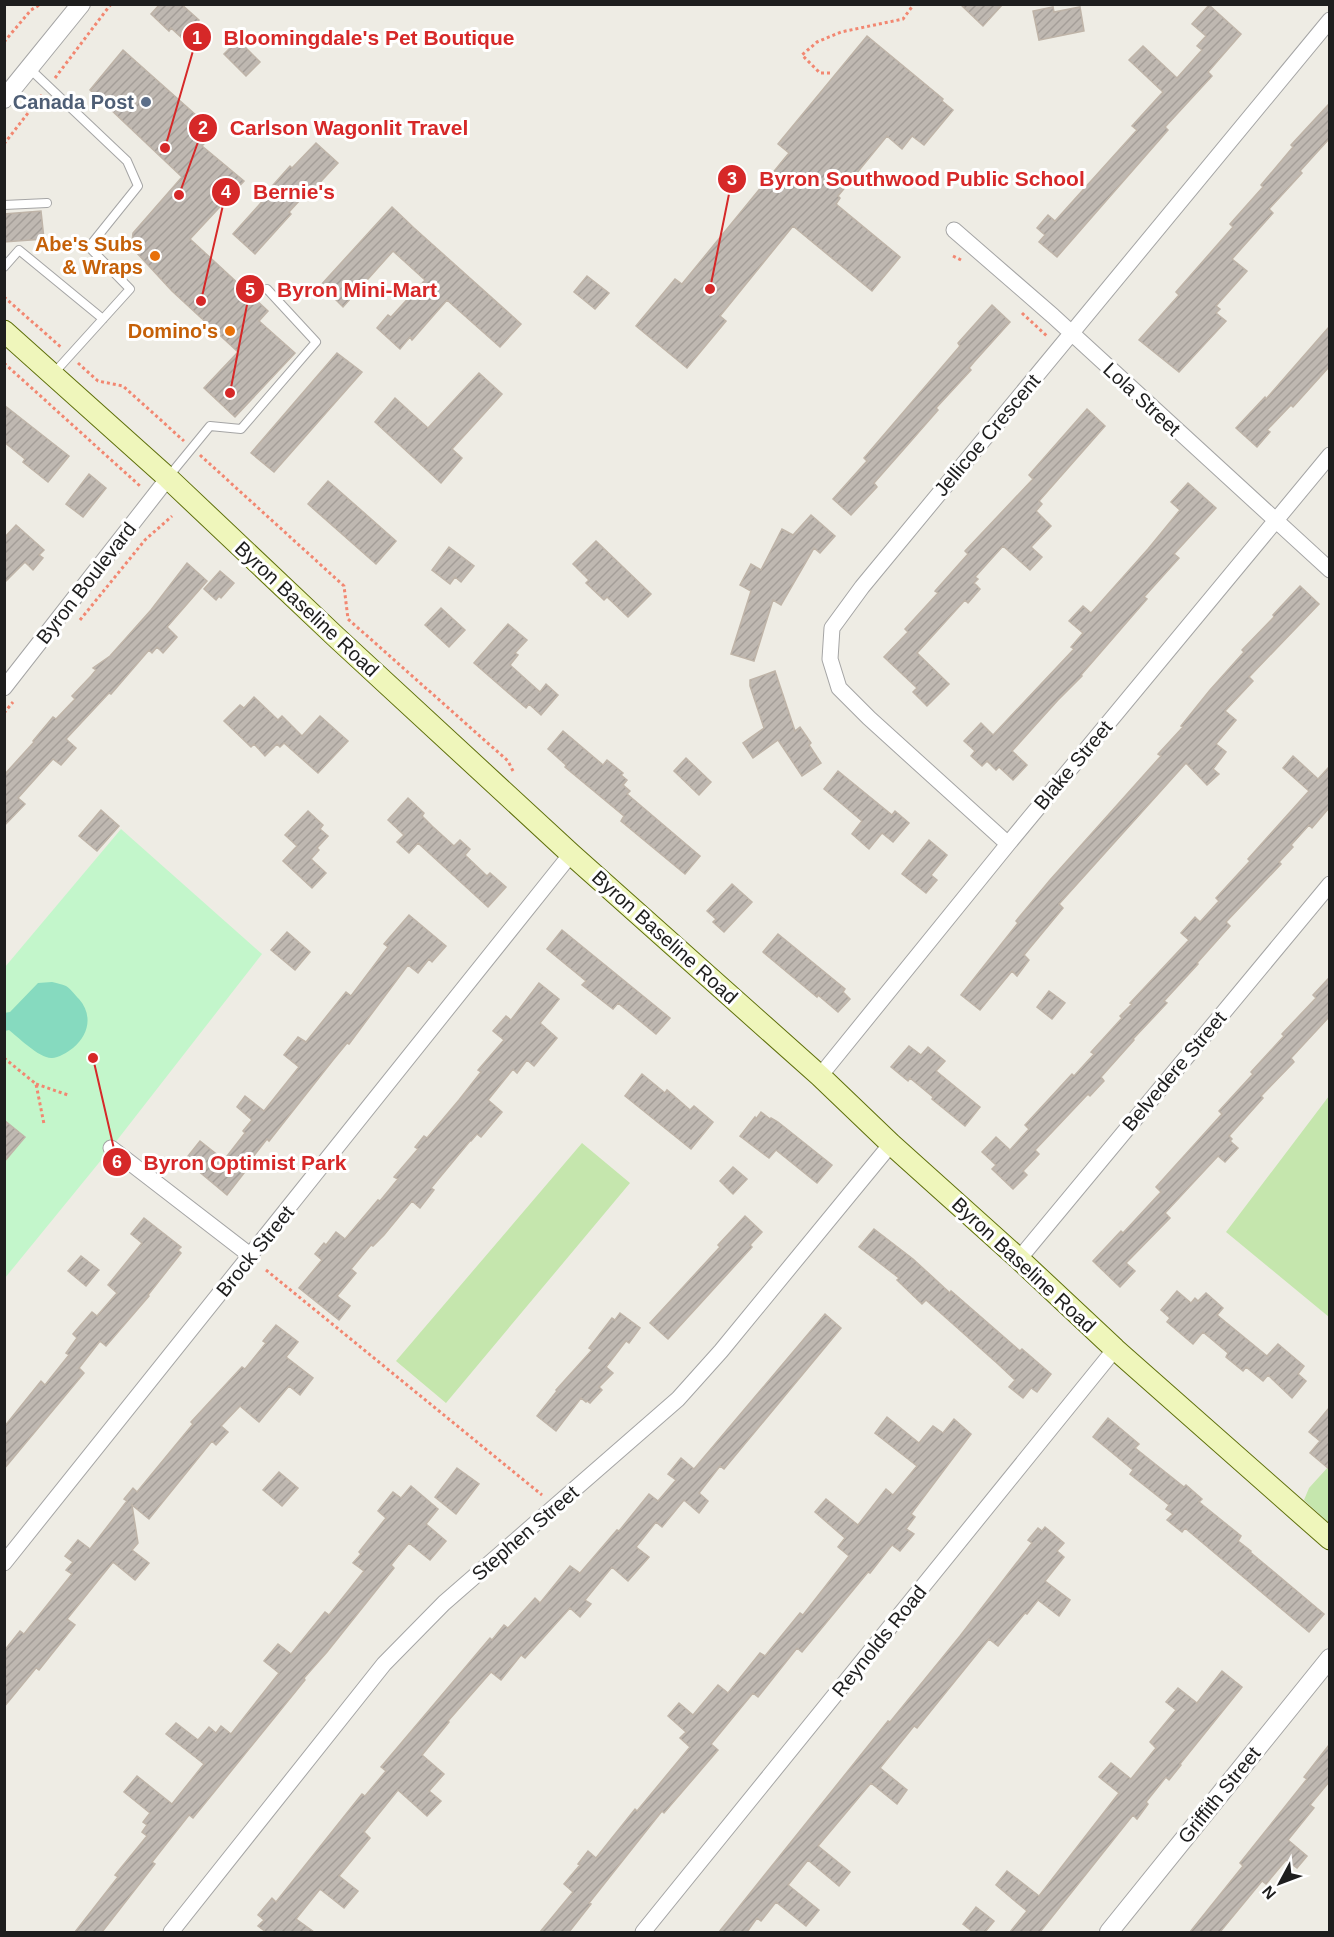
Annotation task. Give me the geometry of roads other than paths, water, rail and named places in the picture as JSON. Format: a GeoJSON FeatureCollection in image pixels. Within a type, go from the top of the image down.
{"type":"FeatureCollection","features":[{"type":"Feature","properties":{"kind":"main road","name":"Byron Baseline Road"},"geometry":{"type":"LineString","coordinates":[[4,331],[168,478],[336,638],[572,854],[820,1076],[1115,1349],[1329,1539]]}},
{"type":"Feature","properties":{"kind":"street"},"geometry":{"type":"LineString","coordinates":[[4,99],[81,4]]}},
{"type":"Feature","properties":{"kind":"street","name":"Jellicoe Crescent"},"geometry":{"type":"LineString","coordinates":[[1008,844],[839,688],[830,659],[832,628],[862,587],[1329,20]]}},
{"type":"Feature","properties":{"kind":"street","name":"Lola Street"},"geometry":{"type":"LineString","coordinates":[[954,230],[1071,333],[1329,570]]}},
{"type":"Feature","properties":{"kind":"street","name":"Blake Street"},"geometry":{"type":"LineString","coordinates":[[820,1076],[1329,455]]}},
{"type":"Feature","properties":{"kind":"street","name":"Byron Boulevard"},"geometry":{"type":"LineString","coordinates":[[4,688],[168,478]]}},
{"type":"Feature","properties":{"kind":"street","name":"Brock Street"},"geometry":{"type":"LineString","coordinates":[[4,1563],[572,854]]}},
{"type":"Feature","properties":{"kind":"street","name":"Belvedere Street"},"geometry":{"type":"LineString","coordinates":[[1019,1259],[1329,884]]}},
{"type":"Feature","properties":{"kind":"street","name":"Stephen Street"},"geometry":{"type":"LineString","coordinates":[[171,1932],[384,1664],[444,1604],[678,1399],[721,1351],[891,1144]]}},
{"type":"Feature","properties":{"kind":"street"},"geometry":{"type":"LineString","coordinates":[[111,1149],[251,1256]]}},
{"type":"Feature","properties":{"kind":"street","name":"Reynolds Road"},"geometry":{"type":"LineString","coordinates":[[643,1932],[1115,1349]]}},
{"type":"Feature","properties":{"kind":"street","name":"Griffith Street"},"geometry":{"type":"LineString","coordinates":[[1109,1932],[1329,1658]]}},
{"type":"Feature","properties":{"kind":"lane"},"geometry":{"type":"LineString","coordinates":[[30,69],[127,161],[138,186],[89,247],[130,289],[53,374]]}},
{"type":"Feature","properties":{"kind":"lane"},"geometry":{"type":"LineString","coordinates":[[4,205],[47,203]]}},
{"type":"Feature","properties":{"kind":"lane"},"geometry":{"type":"LineString","coordinates":[[4,267],[20,250],[103,319]]}},
{"type":"Feature","properties":{"kind":"lane"},"geometry":{"type":"LineString","coordinates":[[168,478],[210,426],[241,429],[316,342],[267,289]]}},
{"type":"Feature","properties":{"kind":"place","name":"Canada Post"},"geometry":{"type":"Point","coordinates":[146,102]}},
{"type":"Feature","properties":{"kind":"place","name":"Bloomingdale's Pet Boutique"},"geometry":{"type":"Point","coordinates":[165,148]}},
{"type":"Feature","properties":{"kind":"place","name":"Carlson Wagonlit Travel"},"geometry":{"type":"Point","coordinates":[179,195]}},
{"type":"Feature","properties":{"kind":"place","name":"Abe's Subs & Wraps"},"geometry":{"type":"Point","coordinates":[155,256]}},
{"type":"Feature","properties":{"kind":"place","name":"Byron Southwood Public School"},"geometry":{"type":"Point","coordinates":[710,289]}},
{"type":"Feature","properties":{"kind":"place","name":"Bernie's"},"geometry":{"type":"Point","coordinates":[201,301]}},
{"type":"Feature","properties":{"kind":"place","name":"Domino's"},"geometry":{"type":"Point","coordinates":[230,331]}},
{"type":"Feature","properties":{"kind":"place","name":"Byron Mini-Mart"},"geometry":{"type":"Point","coordinates":[230,393]}},
{"type":"Feature","properties":{"kind":"place","name":"Byron Optimist Park"},"geometry":{"type":"Point","coordinates":[93,1058]}}]}
